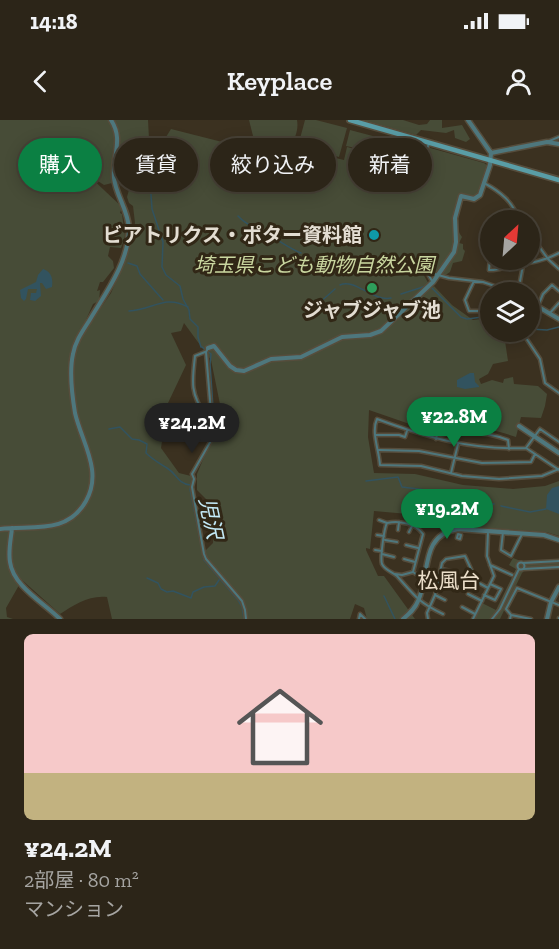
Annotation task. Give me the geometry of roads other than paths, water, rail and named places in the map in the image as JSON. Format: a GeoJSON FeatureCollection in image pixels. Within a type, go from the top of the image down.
{"type":"FeatureCollection","features":[{"type":"Feature","properties":{"kind":"main road"},"geometry":{"type":"LineString","coordinates":[[350,120],[412,138]]}},
{"type":"Feature","properties":{"kind":"main road"},"geometry":{"type":"LineString","coordinates":[[432,146],[559,180]]}},
{"type":"Feature","properties":{"kind":"street"},"geometry":{"type":"LineString","coordinates":[[0,529],[42,529],[59,524],[75,515],[89,496],[93,483],[93,468],[75,414],[72,363],[79,337],[106,295],[118,270],[129,233],[128,216],[114,179],[118,137],[111,120]]}},
{"type":"Feature","properties":{"kind":"street"},"geometry":{"type":"LineString","coordinates":[[212,414],[206,415],[195,401],[193,386],[195,356],[211,346],[216,347],[230,366],[239,371],[249,370],[271,359],[301,357],[333,340],[370,335],[381,331],[433,282],[455,248],[455,223],[461,196],[477,198],[491,161],[491,153],[468,120]]}},
{"type":"Feature","properties":{"kind":"street"},"geometry":{"type":"LineString","coordinates":[[491,153],[547,142],[559,137]]}},
{"type":"Feature","properties":{"kind":"street"},"geometry":{"type":"LineString","coordinates":[[547,142],[559,144]]}},
{"type":"Feature","properties":{"kind":"street"},"geometry":{"type":"LineString","coordinates":[[484,183],[508,199],[514,210]]}},
{"type":"Feature","properties":{"kind":"street"},"geometry":{"type":"LineString","coordinates":[[540,248],[559,269]]}},
{"type":"Feature","properties":{"kind":"street"},"geometry":{"type":"LineString","coordinates":[[540,261],[559,253]]}},
{"type":"Feature","properties":{"kind":"street"},"geometry":{"type":"LineString","coordinates":[[433,282],[427,272],[457,280],[483,282]]}},
{"type":"Feature","properties":{"kind":"street"},"geometry":{"type":"LineString","coordinates":[[474,281],[465,300],[469,310],[480,311]]}},
{"type":"Feature","properties":{"kind":"street"},"geometry":{"type":"LineString","coordinates":[[540,301],[543,294],[552,285],[559,291]]}},
{"type":"Feature","properties":{"kind":"street"},"geometry":{"type":"LineString","coordinates":[[549,314],[559,303]]}},
{"type":"Feature","properties":{"kind":"street"},"geometry":{"type":"LineString","coordinates":[[540,307],[559,319]]}},
{"type":"Feature","properties":{"kind":"street"},"geometry":{"type":"LineString","coordinates":[[529,342],[540,359],[545,383],[559,393]]}},
{"type":"Feature","properties":{"kind":"street"},"geometry":{"type":"LineString","coordinates":[[207,350],[213,436],[193,477],[192,487],[206,559],[242,602],[246,619]]}},
{"type":"Feature","properties":{"kind":"street"},"geometry":{"type":"LineString","coordinates":[[377,419],[458,444],[526,448],[559,470],[542,476],[511,479],[471,477],[421,466],[380,465],[374,426],[377,419]]}},
{"type":"Feature","properties":{"kind":"street"},"geometry":{"type":"LineString","coordinates":[[519,426],[559,453]]}},
{"type":"Feature","properties":{"kind":"street"},"geometry":{"type":"LineString","coordinates":[[526,448],[540,429],[559,442]]}},
{"type":"Feature","properties":{"kind":"street"},"geometry":{"type":"LineString","coordinates":[[375,435],[405,437],[408,430]]}},
{"type":"Feature","properties":{"kind":"street"},"geometry":{"type":"LineString","coordinates":[[436,439],[437,435],[451,433],[479,433],[508,440],[509,448]]}},
{"type":"Feature","properties":{"kind":"street"},"geometry":{"type":"LineString","coordinates":[[451,473],[458,444]]}},
{"type":"Feature","properties":{"kind":"street"},"geometry":{"type":"LineString","coordinates":[[379,450],[419,451],[482,463],[514,464],[531,462],[535,454]]}},
{"type":"Feature","properties":{"kind":"street"},"geometry":{"type":"LineString","coordinates":[[379,520],[412,525],[423,534],[413,572]]}},
{"type":"Feature","properties":{"kind":"street"},"geometry":{"type":"LineString","coordinates":[[398,530],[399,522]]}},
{"type":"Feature","properties":{"kind":"street"},"geometry":{"type":"LineString","coordinates":[[387,523],[384,528],[383,565],[395,574],[419,601],[443,614]]}},
{"type":"Feature","properties":{"kind":"street"},"geometry":{"type":"LineString","coordinates":[[409,532],[412,525]]}},
{"type":"Feature","properties":{"kind":"street"},"geometry":{"type":"LineString","coordinates":[[12,528],[9,559],[13,573],[19,582],[60,619]]}},
{"type":"Feature","properties":{"kind":"street"},"geometry":{"type":"LineString","coordinates":[[472,619],[494,576],[487,554],[488,531]]}},
{"type":"Feature","properties":{"kind":"street"},"geometry":{"type":"LineString","coordinates":[[403,619],[419,601],[430,550],[443,534],[488,531],[548,536],[559,540]]}},
{"type":"Feature","properties":{"kind":"street"},"geometry":{"type":"LineString","coordinates":[[503,532],[501,550],[511,556],[523,534]]}},
{"type":"Feature","properties":{"kind":"street"},"geometry":{"type":"LineString","coordinates":[[377,535],[397,542]]}},
{"type":"Feature","properties":{"kind":"street"},"geometry":{"type":"LineString","coordinates":[[406,544],[418,548]]}},
{"type":"Feature","properties":{"kind":"street"},"geometry":{"type":"LineString","coordinates":[[375,550],[394,557]]}},
{"type":"Feature","properties":{"kind":"street"},"geometry":{"type":"LineString","coordinates":[[428,619],[426,616],[435,595],[442,563],[446,560],[465,556],[477,582],[501,589],[495,600],[484,595]]}},
{"type":"Feature","properties":{"kind":"street"},"geometry":{"type":"LineString","coordinates":[[404,559],[415,562]]}},
{"type":"Feature","properties":{"kind":"street"},"geometry":{"type":"LineString","coordinates":[[559,561],[559,566],[521,569],[518,564],[559,561]]}},
{"type":"Feature","properties":{"kind":"street"},"geometry":{"type":"LineString","coordinates":[[492,619],[500,609],[523,563]]}},
{"type":"Feature","properties":{"kind":"street"},"geometry":{"type":"LineString","coordinates":[[490,565],[512,575]]}},
{"type":"Feature","properties":{"kind":"street"},"geometry":{"type":"LineString","coordinates":[[441,569],[455,572]]}},
{"type":"Feature","properties":{"kind":"street"},"geometry":{"type":"LineString","coordinates":[[395,574],[413,572],[424,579]]}},
{"type":"Feature","properties":{"kind":"street"},"geometry":{"type":"LineString","coordinates":[[438,582],[454,588]]}},
{"type":"Feature","properties":{"kind":"street"},"geometry":{"type":"LineString","coordinates":[[547,619],[551,602],[559,587]]}},
{"type":"Feature","properties":{"kind":"street"},"geometry":{"type":"LineString","coordinates":[[531,619],[511,615],[506,609],[517,588],[559,605]]}},
{"type":"Feature","properties":{"kind":"street"},"geometry":{"type":"LineString","coordinates":[[468,594],[482,601]]}},
{"type":"Feature","properties":{"kind":"street"},"geometry":{"type":"LineString","coordinates":[[435,595],[445,600]]}},
{"type":"Feature","properties":{"kind":"street"},"geometry":{"type":"LineString","coordinates":[[462,607],[475,614]]}},
{"type":"Feature","properties":{"kind":"street"},"geometry":{"type":"LineString","coordinates":[[359,619],[360,614],[365,619]]}},
{"type":"Feature","properties":{"kind":"street"},"geometry":{"type":"LineString","coordinates":[[510,619],[511,615]]}},
{"type":"Feature","properties":{"kind":"water"},"geometry":{"type":"Polygon","coordinates":[[[43,269],[51,276],[52,287],[46,289],[40,283],[41,296],[35,301],[30,300],[31,293],[36,293],[37,289],[28,289],[24,301],[20,290],[36,282],[43,269]]]}},
{"type":"Feature","properties":{"kind":"water"},"geometry":{"type":"Polygon","coordinates":[[[474,373],[475,382],[479,387],[465,389],[457,387],[457,380],[474,373]]]}},
{"type":"Feature","properties":{"kind":"water"},"geometry":{"type":"Polygon","coordinates":[[[559,486],[559,514],[546,509],[547,495],[552,488],[559,486]]]}},
{"type":"Feature","properties":{"kind":"waterway","name":"児沢"},"geometry":{"type":"LineString","coordinates":[[151,192],[152,209],[163,242],[162,267],[166,275],[180,286],[190,319],[198,327],[201,347]]}},
{"type":"Feature","properties":{"kind":"waterway"},"geometry":{"type":"LineString","coordinates":[[238,216],[248,225],[301,253]]}},
{"type":"Feature","properties":{"kind":"waterway"},"geometry":{"type":"LineString","coordinates":[[128,263],[137,266],[140,274],[163,300]]}},
{"type":"Feature","properties":{"kind":"waterway"},"geometry":{"type":"LineString","coordinates":[[340,285],[352,285],[378,297],[391,298]]}},
{"type":"Feature","properties":{"kind":"waterway"},"geometry":{"type":"LineString","coordinates":[[401,294],[426,286]]}},
{"type":"Feature","properties":{"kind":"waterway"},"geometry":{"type":"LineString","coordinates":[[432,288],[461,317],[467,319],[480,317]]}},
{"type":"Feature","properties":{"kind":"waterway"},"geometry":{"type":"LineString","coordinates":[[311,307],[335,289]]}},
{"type":"Feature","properties":{"kind":"waterway"},"geometry":{"type":"LineString","coordinates":[[129,311],[165,302],[180,303],[188,307]]}},
{"type":"Feature","properties":{"kind":"waterway"},"geometry":{"type":"LineString","coordinates":[[540,330],[559,327]]}},
{"type":"Feature","properties":{"kind":"waterway","name":"児沢"},"geometry":{"type":"LineString","coordinates":[[202,347],[211,354],[215,436],[194,474],[190,489],[204,560],[238,600],[244,619]]}},
{"type":"Feature","properties":{"kind":"waterway"},"geometry":{"type":"LineString","coordinates":[[109,429],[120,427],[132,439],[147,444],[146,453],[170,470],[182,482],[190,485]]}},
{"type":"Feature","properties":{"kind":"waterway"},"geometry":{"type":"LineString","coordinates":[[366,481],[398,477],[402,487],[426,490]]}},
{"type":"Feature","properties":{"kind":"waterway"},"geometry":{"type":"LineString","coordinates":[[438,496],[444,498],[452,496],[464,505],[494,504]]}},
{"type":"Feature","properties":{"kind":"waterway"},"geometry":{"type":"LineString","coordinates":[[501,506],[530,512],[546,509]]}},
{"type":"Feature","properties":{"kind":"waterway"},"geometry":{"type":"LineString","coordinates":[[147,578],[158,583],[161,589],[167,592],[173,591],[191,598],[193,592],[204,587],[215,586],[219,580]]}},
{"type":"Feature","properties":{"kind":"waterway"},"geometry":{"type":"LineString","coordinates":[[384,596],[395,619]]}},
{"type":"Feature","properties":{"kind":"place","name":"ビアトリクス・ポター資料館"},"geometry":{"type":"Point","coordinates":[374,235]}},
{"type":"Feature","properties":{"kind":"place","name":"ジャブジャブ池"},"geometry":{"type":"Point","coordinates":[372,288]}},
{"type":"Feature","properties":{"kind":"district","name":"松風台"},"geometry":{"type":"Point","coordinates":[449,580]}},
{"type":"Feature","properties":{"kind":"park label","name":"埼玉県こども動物自然公園"},"geometry":{"type":"Point","coordinates":[314,265]}}]}
